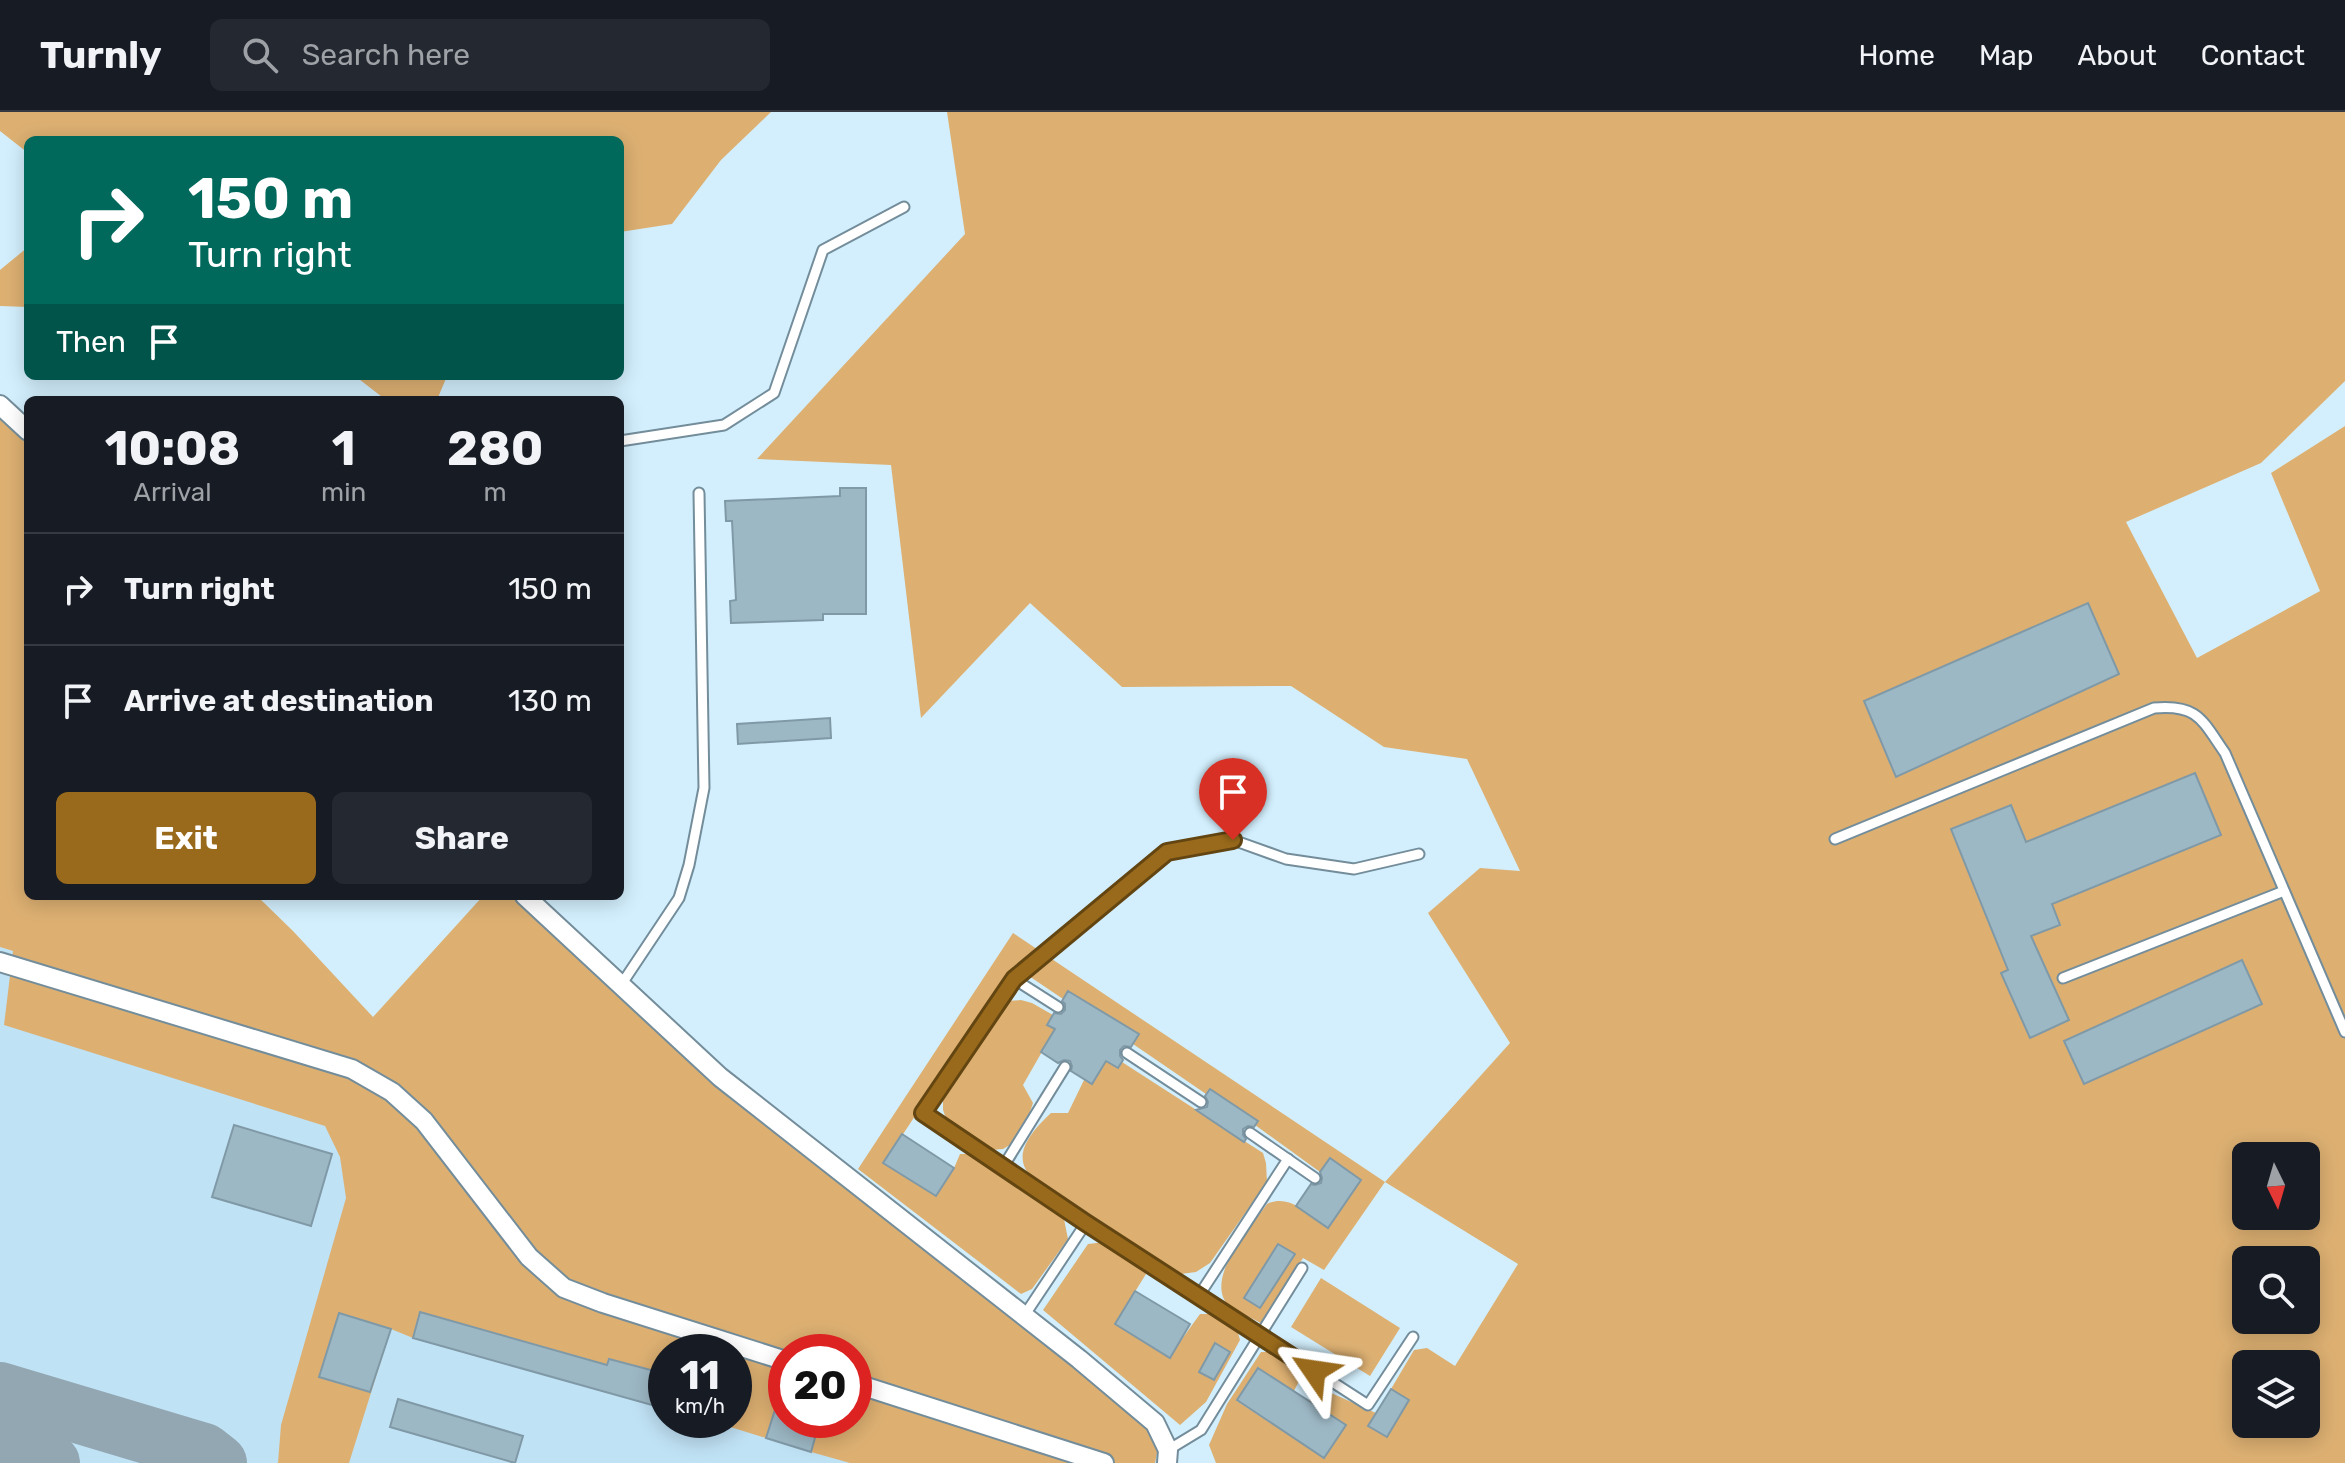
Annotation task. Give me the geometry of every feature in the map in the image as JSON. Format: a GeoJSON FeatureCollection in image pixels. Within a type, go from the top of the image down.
{"type":"FeatureCollection","features":[{"type":"Feature","properties":{"kind":"street"},"geometry":{"type":"LineString","coordinates":[[0,405],[24,427]]}},
{"type":"Feature","properties":{"kind":"street"},"geometry":{"type":"LineString","coordinates":[[529,900],[720,1077],[1155,1423],[1168,1456]]}},
{"type":"Feature","properties":{"kind":"street"},"geometry":{"type":"LineString","coordinates":[[0,962],[352,1069],[392,1092],[424,1121],[529,1257],[564,1288],[768,1355]]}},
{"type":"Feature","properties":{"kind":"street"},"geometry":{"type":"LineString","coordinates":[[872,1389],[1104,1463]]}},
{"type":"Feature","properties":{"kind":"lane"},"geometry":{"type":"LineString","coordinates":[[624,440],[724,425],[774,393],[823,250],[904,207]]}},
{"type":"Feature","properties":{"kind":"lane"},"geometry":{"type":"LineString","coordinates":[[621,985],[679,898],[689,865],[704,788],[699,493]]}},
{"type":"Feature","properties":{"kind":"lane"},"geometry":{"type":"LineString","coordinates":[[1835,839],[2154,708],[2176,706],[2200,717],[2225,753],[2345,1032]]}},
{"type":"Feature","properties":{"kind":"lane"},"geometry":{"type":"LineString","coordinates":[[1413,1337],[1368,1405],[1198,1297],[923,1113],[1014,979],[1167,852],[1233,840],[1286,859],[1354,869],[1419,854]]}},
{"type":"Feature","properties":{"kind":"lane"},"geometry":{"type":"LineString","coordinates":[[2063,978],[2284,891]]}},
{"type":"Feature","properties":{"kind":"lane"},"geometry":{"type":"LineString","coordinates":[[1014,979],[1058,1007]]}},
{"type":"Feature","properties":{"kind":"lane"},"geometry":{"type":"LineString","coordinates":[[1127,1053],[1201,1102]]}},
{"type":"Feature","properties":{"kind":"lane"},"geometry":{"type":"LineString","coordinates":[[1003,1167],[1065,1067]]}},
{"type":"Feature","properties":{"kind":"lane"},"geometry":{"type":"LineString","coordinates":[[1250,1133],[1315,1178]]}},
{"type":"Feature","properties":{"kind":"lane"},"geometry":{"type":"LineString","coordinates":[[1198,1297],[1288,1159]]}},
{"type":"Feature","properties":{"kind":"lane"},"geometry":{"type":"LineString","coordinates":[[1024,1316],[1086,1223]]}},
{"type":"Feature","properties":{"kind":"lane"},"geometry":{"type":"LineString","coordinates":[[1168,1456],[1201,1430],[1302,1268]]}},
{"type":"Feature","properties":{"kind":"shaded area"},"geometry":{"type":"Polygon","coordinates":[[[0,112],[771,112],[721,160],[672,224],[624,231],[624,136],[24,136],[24,150],[0,131],[0,112]]]}},
{"type":"Feature","properties":{"kind":"shaded area"},"geometry":{"type":"Polygon","coordinates":[[[947,112],[2345,112],[2345,381],[2261,463],[2126,522],[2197,658],[2320,591],[2271,473],[2345,426],[2345,1463],[1216,1463],[1209,1445],[1227,1404],[1261,1352],[1274,1352],[1297,1368],[1300,1379],[1294,1391],[1258,1368],[1237,1401],[1324,1458],[1346,1425],[1309,1401],[1315,1393],[1329,1392],[1376,1413],[1369,1426],[1387,1437],[1409,1400],[1391,1389],[1414,1350],[1427,1348],[1455,1366],[1518,1264],[1385,1182],[1510,1043],[1428,913],[1480,868],[1520,871],[1467,759],[1384,747],[1291,686],[1122,687],[1030,603],[921,718],[891,465],[757,459],[965,234],[947,112]]]}},
{"type":"Feature","properties":{"kind":"shaded area"},"geometry":{"type":"Polygon","coordinates":[[[24,250],[24,307],[0,306],[0,270],[24,250]]]}},
{"type":"Feature","properties":{"kind":"shaded area"},"geometry":{"type":"Polygon","coordinates":[[[360,380],[445,380],[439,396],[381,396],[360,380]]]}},
{"type":"Feature","properties":{"kind":"shaded area"},"geometry":{"type":"Polygon","coordinates":[[[0,405],[24,427],[24,900],[261,900],[373,1017],[479,900],[529,900],[720,1077],[1155,1423],[1155,1463],[850,1463],[811,1452],[815,1438],[872,1438],[872,1334],[768,1334],[766,1438],[752,1434],[752,1334],[648,1334],[648,1369],[609,1359],[600,1391],[581,1385],[588,1359],[421,1313],[413,1338],[391,1329],[349,1463],[278,1463],[281,1425],[346,1198],[340,1157],[325,1126],[4,1025],[13,951],[0,947],[0,405]]]}},
{"type":"Feature","properties":{"kind":"shaded area"},"geometry":{"type":"Polygon","coordinates":[[[1013,933],[1385,1182],[1324,1270],[1303,1258],[1262,1324],[1231,1308],[1222,1294],[1226,1267],[1241,1239],[1267,1204],[1275,1201],[1299,1207],[1328,1227],[1361,1180],[1330,1158],[1320,1172],[1255,1125],[1258,1121],[1210,1089],[1206,1094],[1133,1044],[1139,1034],[1068,991],[1063,999],[1014,966],[884,1163],[936,1196],[960,1154],[972,1154],[1063,1214],[1068,1239],[1032,1289],[1021,1294],[858,1169],[1013,933]]]}},
{"type":"Feature","properties":{"kind":"shaded area"},"geometry":{"type":"Polygon","coordinates":[[[0,947],[297,1036],[768,1340],[768,1438],[872,1438],[872,1422],[1157,1453],[1179,1463],[0,1463],[0,947]]]}},
{"type":"Feature","properties":{"kind":"shaded area"},"geometry":{"type":"Polygon","coordinates":[[[1021,1000],[1053,1015],[1047,1025],[1055,1029],[1023,1085],[1033,1103],[1030,1112],[1010,1145],[991,1150],[947,1121],[943,1098],[998,1013],[1008,1001],[1021,1000]]]}},
{"type":"Feature","properties":{"kind":"shaded area"},"geometry":{"type":"Polygon","coordinates":[[[1106,1061],[1118,1068],[1122,1062],[1263,1153],[1267,1182],[1210,1263],[1196,1272],[1181,1274],[1028,1173],[1024,1165],[1024,1149],[1032,1133],[1051,1113],[1068,1113],[1084,1080],[1092,1084],[1106,1061]]]}},
{"type":"Feature","properties":{"kind":"shaded area"},"geometry":{"type":"Polygon","coordinates":[[[1105,1242],[1144,1267],[1146,1274],[1115,1324],[1169,1357],[1200,1314],[1214,1314],[1237,1329],[1240,1340],[1206,1402],[1180,1425],[1043,1310],[1088,1244],[1105,1242]]]}},
{"type":"Feature","properties":{"kind":"shaded area"},"geometry":{"type":"Polygon","coordinates":[[[1321,1278],[1400,1328],[1370,1376],[1291,1327],[1321,1278]]]}},
{"type":"Feature","properties":{"kind":"building"},"geometry":{"type":"Polygon","coordinates":[[[840,488],[866,488],[866,614],[823,614],[823,620],[731,623],[730,601],[736,600],[732,521],[726,521],[725,501],[840,496],[840,488]]]}},
{"type":"Feature","properties":{"kind":"building"},"geometry":{"type":"Polygon","coordinates":[[[2088,603],[2119,674],[1896,777],[1864,701],[2088,603]]]}},
{"type":"Feature","properties":{"kind":"building"},"geometry":{"type":"Polygon","coordinates":[[[830,718],[831,738],[738,744],[737,724],[830,718]]]}},
{"type":"Feature","properties":{"kind":"building"},"geometry":{"type":"Polygon","coordinates":[[[2195,773],[2221,835],[2052,904],[2060,925],[2031,936],[2069,1020],[2030,1038],[2001,973],[2008,970],[1951,829],[2011,805],[2026,842],[2195,773]]]}},
{"type":"Feature","properties":{"kind":"building"},"geometry":{"type":"Polygon","coordinates":[[[2242,960],[2262,1004],[2084,1084],[2064,1041],[2242,960]]]}},
{"type":"Feature","properties":{"kind":"building"},"geometry":{"type":"Polygon","coordinates":[[[1068,991],[1139,1034],[1131,1047],[1124,1046],[1120,1050],[1123,1060],[1118,1068],[1106,1061],[1092,1084],[1071,1071],[1070,1061],[1058,1063],[1041,1052],[1055,1029],[1047,1025],[1054,1013],[1061,1014],[1065,1010],[1062,1001],[1068,991]]]}},
{"type":"Feature","properties":{"kind":"building"},"geometry":{"type":"Polygon","coordinates":[[[1210,1089],[1258,1121],[1254,1127],[1243,1129],[1244,1142],[1196,1110],[1207,1107],[1205,1096],[1210,1089]]]}},
{"type":"Feature","properties":{"kind":"building"},"geometry":{"type":"Polygon","coordinates":[[[234,1125],[332,1154],[311,1226],[212,1197],[234,1125]]]}},
{"type":"Feature","properties":{"kind":"building"},"geometry":{"type":"Polygon","coordinates":[[[902,1134],[954,1168],[936,1196],[883,1163],[902,1134]]]}},
{"type":"Feature","properties":{"kind":"building"},"geometry":{"type":"Polygon","coordinates":[[[1330,1158],[1361,1180],[1328,1228],[1296,1206],[1311,1184],[1321,1183],[1320,1172],[1330,1158]]]}},
{"type":"Feature","properties":{"kind":"building"},"geometry":{"type":"Polygon","coordinates":[[[1278,1244],[1295,1254],[1260,1308],[1244,1298],[1278,1244]]]}},
{"type":"Feature","properties":{"kind":"building"},"geometry":{"type":"Polygon","coordinates":[[[1135,1291],[1190,1324],[1170,1358],[1115,1324],[1135,1291]]]}},
{"type":"Feature","properties":{"kind":"building"},"geometry":{"type":"Polygon","coordinates":[[[420,1312],[607,1365],[609,1359],[648,1369],[648,1404],[413,1338],[420,1312]]]}},
{"type":"Feature","properties":{"kind":"building"},"geometry":{"type":"Polygon","coordinates":[[[339,1313],[391,1329],[370,1392],[319,1377],[339,1313]]]}},
{"type":"Feature","properties":{"kind":"building"},"geometry":{"type":"Polygon","coordinates":[[[1215,1343],[1230,1352],[1214,1380],[1199,1372],[1215,1343]]]}},
{"type":"Feature","properties":{"kind":"building"},"geometry":{"type":"Polygon","coordinates":[[[1258,1368],[1346,1425],[1324,1458],[1237,1400],[1258,1368]]]}},
{"type":"Feature","properties":{"kind":"building"},"geometry":{"type":"Polygon","coordinates":[[[1391,1389],[1409,1400],[1387,1437],[1368,1426],[1391,1389]]]}},
{"type":"Feature","properties":{"kind":"building"},"geometry":{"type":"Polygon","coordinates":[[[398,1399],[523,1436],[515,1463],[390,1427],[398,1399]]]}},
{"type":"Feature","properties":{"kind":"building"},"geometry":{"type":"Polygon","coordinates":[[[768,1432],[768,1438],[815,1438],[811,1452],[766,1438],[768,1432]]]}},
{"type":"Feature","properties":{"kind":"taxiway"},"geometry":{"type":"LineString","coordinates":[[0,1391],[204,1452],[218,1463]]}},
{"type":"Feature","properties":{"kind":"taxiway"},"geometry":{"type":"LineString","coordinates":[[0,1448],[51,1463]]}},
{"type":"Feature","properties":{"kind":"route"},"geometry":{"type":"LineString","coordinates":[[1233,840],[1167,852],[1014,979],[923,1113],[1314,1371]]}}]}
